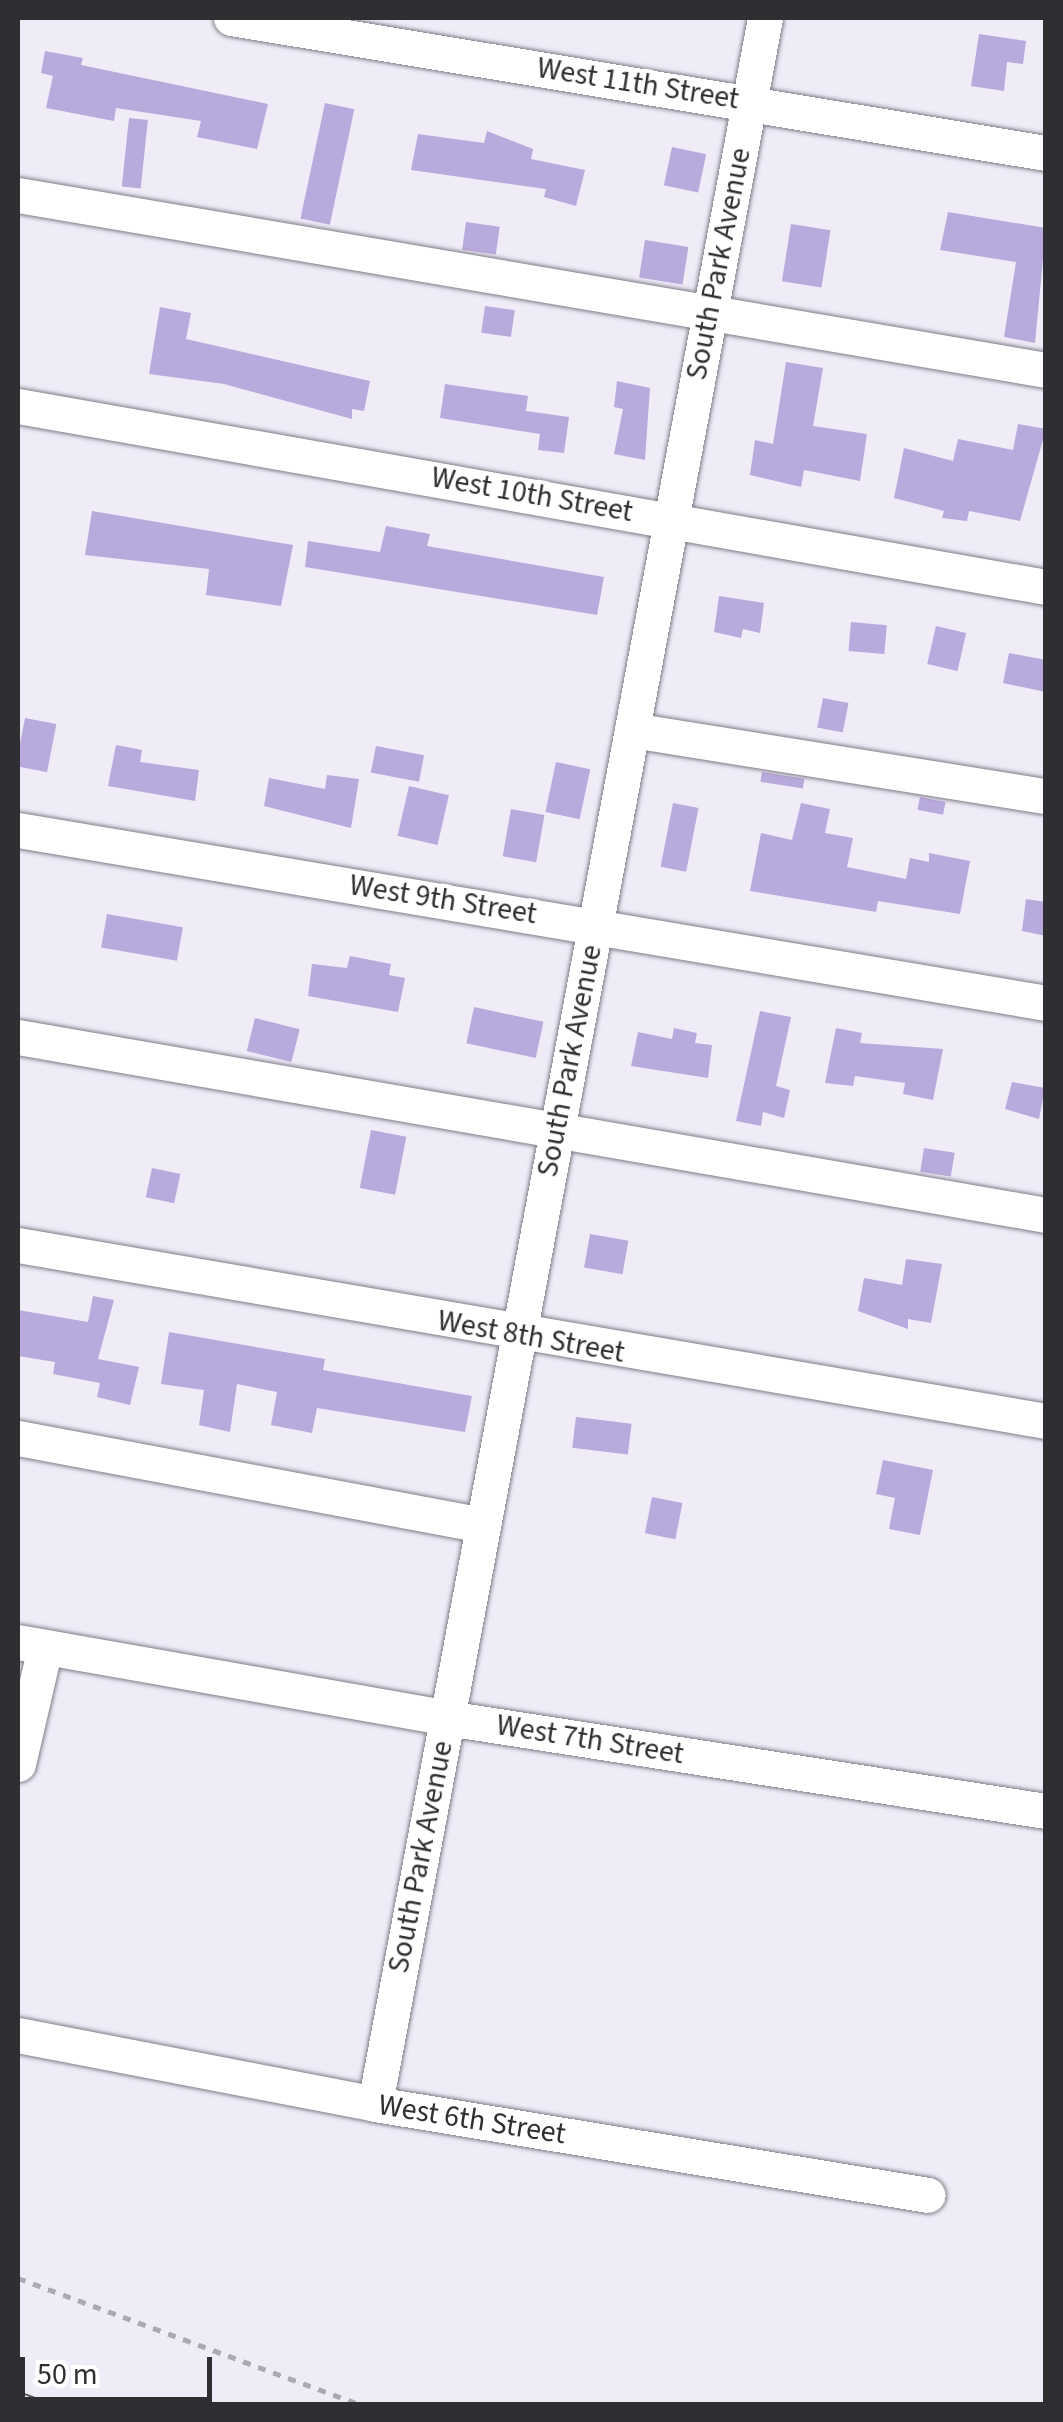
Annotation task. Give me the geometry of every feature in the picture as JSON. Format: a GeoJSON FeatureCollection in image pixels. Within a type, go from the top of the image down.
{"type":"FeatureCollection","features":[{"type":"Feature","properties":{"kind":"street","name":"West 11th Street"},"geometry":{"type":"LineString","coordinates":[[231,18],[1046,153]]}},
{"type":"Feature","properties":{"kind":"street","name":"South Park Avenue"},"geometry":{"type":"LineString","coordinates":[[375,2104],[766,18]]}},
{"type":"Feature","properties":{"kind":"street"},"geometry":{"type":"LineString","coordinates":[[18,195],[1046,370]]}},
{"type":"Feature","properties":{"kind":"street","name":"West 10th Street"},"geometry":{"type":"LineString","coordinates":[[18,406],[1046,587]]}},
{"type":"Feature","properties":{"kind":"street"},"geometry":{"type":"LineString","coordinates":[[632,730],[1046,796]]}},
{"type":"Feature","properties":{"kind":"street","name":"West 9th Street"},"geometry":{"type":"LineString","coordinates":[[18,830],[596,924],[1046,1003]]}},
{"type":"Feature","properties":{"kind":"street"},"geometry":{"type":"LineString","coordinates":[[18,1037],[1046,1215]]}},
{"type":"Feature","properties":{"kind":"street","name":"West 8th Street"},"geometry":{"type":"LineString","coordinates":[[18,1245],[519,1336],[1046,1421]]}},
{"type":"Feature","properties":{"kind":"street"},"geometry":{"type":"LineString","coordinates":[[18,1438],[483,1525]]}},
{"type":"Feature","properties":{"kind":"street"},"geometry":{"type":"LineString","coordinates":[[18,1764],[31,1644]]}},
{"type":"Feature","properties":{"kind":"street","name":"West 7th Street"},"geometry":{"type":"LineString","coordinates":[[31,1644],[447,1718],[1046,1811]]}},
{"type":"Feature","properties":{"kind":"street","name":"West 6th Street"},"geometry":{"type":"LineString","coordinates":[[18,2035],[375,2104],[928,2195]]}},
{"type":"Feature","properties":{"kind":"path"},"geometry":{"type":"LineString","coordinates":[[18,2278],[358,2404]]}},
{"type":"Feature","properties":{"kind":"building"},"geometry":{"type":"Polygon","coordinates":[[[979,34],[1026,41],[1023,64],[1007,62],[1004,91],[971,86],[979,34]]]}},
{"type":"Feature","properties":{"kind":"building"},"geometry":{"type":"Polygon","coordinates":[[[45,51],[83,58],[81,65],[268,104],[257,149],[197,137],[201,121],[116,108],[114,121],[46,108],[53,76],[41,73],[45,51]]]}},
{"type":"Feature","properties":{"kind":"building"},"geometry":{"type":"Polygon","coordinates":[[[325,103],[354,109],[330,225],[300,218],[325,103]]]}},
{"type":"Feature","properties":{"kind":"building"},"geometry":{"type":"Polygon","coordinates":[[[129,118],[148,120],[141,189],[122,187],[129,118]]]}},
{"type":"Feature","properties":{"kind":"building"},"geometry":{"type":"Polygon","coordinates":[[[487,131],[533,149],[531,159],[585,170],[576,206],[544,197],[546,189],[411,170],[418,134],[484,143],[487,131]]]}},
{"type":"Feature","properties":{"kind":"building"},"geometry":{"type":"Polygon","coordinates":[[[672,147],[706,154],[698,192],[664,185],[672,147]]]}},
{"type":"Feature","properties":{"kind":"building"},"geometry":{"type":"Polygon","coordinates":[[[948,212],[1046,228],[1035,343],[1004,337],[1016,262],[940,250],[948,212]]]}},
{"type":"Feature","properties":{"kind":"building"},"geometry":{"type":"Polygon","coordinates":[[[466,222],[500,227],[496,254],[462,250],[466,222]]]}},
{"type":"Feature","properties":{"kind":"building"},"geometry":{"type":"Polygon","coordinates":[[[791,224],[831,230],[821,288],[782,281],[791,224]]]}},
{"type":"Feature","properties":{"kind":"building"},"geometry":{"type":"Polygon","coordinates":[[[645,240],[688,247],[683,284],[639,278],[645,240]]]}},
{"type":"Feature","properties":{"kind":"building"},"geometry":{"type":"Polygon","coordinates":[[[485,306],[515,310],[511,337],[481,333],[485,306]]]}},
{"type":"Feature","properties":{"kind":"building"},"geometry":{"type":"Polygon","coordinates":[[[160,307],[191,313],[186,339],[370,381],[364,411],[352,409],[352,419],[224,384],[149,374],[160,307]]]}},
{"type":"Feature","properties":{"kind":"building"},"geometry":{"type":"Polygon","coordinates":[[[786,362],[823,368],[813,426],[867,434],[860,481],[804,470],[801,487],[750,475],[755,440],[773,444],[786,362]]]}},
{"type":"Feature","properties":{"kind":"building"},"geometry":{"type":"Polygon","coordinates":[[[617,381],[650,388],[645,460],[614,454],[623,409],[614,407],[617,381]]]}},
{"type":"Feature","properties":{"kind":"building"},"geometry":{"type":"Polygon","coordinates":[[[445,384],[528,396],[526,411],[569,417],[564,453],[538,450],[540,434],[440,418],[445,384]]]}},
{"type":"Feature","properties":{"kind":"building"},"geometry":{"type":"Polygon","coordinates":[[[1018,424],[1046,429],[1020,521],[969,511],[967,521],[942,518],[944,511],[894,498],[904,448],[953,461],[958,439],[1013,450],[1018,424]]]}},
{"type":"Feature","properties":{"kind":"building"},"geometry":{"type":"Polygon","coordinates":[[[92,511],[293,545],[281,606],[206,595],[209,569],[85,555],[92,511]]]}},
{"type":"Feature","properties":{"kind":"building"},"geometry":{"type":"Polygon","coordinates":[[[386,526],[430,534],[427,546],[604,577],[597,615],[305,567],[308,541],[380,552],[386,526]]]}},
{"type":"Feature","properties":{"kind":"building"},"geometry":{"type":"Polygon","coordinates":[[[719,596],[764,603],[760,633],[743,629],[741,638],[714,632],[719,596]]]}},
{"type":"Feature","properties":{"kind":"building"},"geometry":{"type":"Polygon","coordinates":[[[851,622],[887,625],[884,654],[848,651],[851,622]]]}},
{"type":"Feature","properties":{"kind":"building"},"geometry":{"type":"Polygon","coordinates":[[[936,626],[966,633],[957,671],[927,664],[936,626]]]}},
{"type":"Feature","properties":{"kind":"building"},"geometry":{"type":"Polygon","coordinates":[[[1009,653],[1046,660],[1046,692],[1003,683],[1009,653]]]}},
{"type":"Feature","properties":{"kind":"building"},"geometry":{"type":"Polygon","coordinates":[[[823,698],[849,703],[843,732],[817,727],[823,698]]]}},
{"type":"Feature","properties":{"kind":"building"},"geometry":{"type":"Polygon","coordinates":[[[25,718],[56,724],[47,772],[18,767],[25,718]]]}},
{"type":"Feature","properties":{"kind":"building"},"geometry":{"type":"Polygon","coordinates":[[[116,745],[142,750],[140,762],[199,770],[195,801],[108,786],[116,745]]]}},
{"type":"Feature","properties":{"kind":"building"},"geometry":{"type":"Polygon","coordinates":[[[376,746],[424,755],[419,782],[371,773],[376,746]]]}},
{"type":"Feature","properties":{"kind":"building"},"geometry":{"type":"Polygon","coordinates":[[[556,762],[590,769],[580,819],[545,812],[556,762]]]}},
{"type":"Feature","properties":{"kind":"building"},"geometry":{"type":"Polygon","coordinates":[[[762,772],[804,779],[803,789],[760,782],[762,772]]]}},
{"type":"Feature","properties":{"kind":"building"},"geometry":{"type":"Polygon","coordinates":[[[327,775],[359,779],[351,828],[264,806],[269,778],[325,789],[327,775]]]}},
{"type":"Feature","properties":{"kind":"building"},"geometry":{"type":"Polygon","coordinates":[[[409,786],[449,795],[437,845],[398,836],[409,786]]]}},
{"type":"Feature","properties":{"kind":"building"},"geometry":{"type":"Polygon","coordinates":[[[920,797],[946,802],[943,815],[918,810],[920,797]]]}},
{"type":"Feature","properties":{"kind":"building"},"geometry":{"type":"Polygon","coordinates":[[[673,803],[699,808],[686,872],[661,867],[673,803]]]}},
{"type":"Feature","properties":{"kind":"building"},"geometry":{"type":"Polygon","coordinates":[[[801,803],[830,809],[825,833],[853,838],[847,867],[906,879],[910,858],[929,862],[929,853],[970,861],[960,914],[878,901],[876,912],[750,891],[761,833],[792,840],[801,803]]]}},
{"type":"Feature","properties":{"kind":"building"},"geometry":{"type":"Polygon","coordinates":[[[511,809],[544,815],[536,862],[503,856],[511,809]]]}},
{"type":"Feature","properties":{"kind":"building"},"geometry":{"type":"Polygon","coordinates":[[[1026,899],[1046,902],[1046,936],[1022,931],[1026,899]]]}},
{"type":"Feature","properties":{"kind":"building"},"geometry":{"type":"Polygon","coordinates":[[[107,914],[183,927],[177,961],[101,947],[107,914]]]}},
{"type":"Feature","properties":{"kind":"building"},"geometry":{"type":"Polygon","coordinates":[[[350,956],[391,964],[389,975],[405,978],[398,1012],[308,996],[312,964],[347,968],[350,956]]]}},
{"type":"Feature","properties":{"kind":"building"},"geometry":{"type":"Polygon","coordinates":[[[474,1007],[543,1022],[536,1058],[466,1043],[474,1007]]]}},
{"type":"Feature","properties":{"kind":"building"},"geometry":{"type":"Polygon","coordinates":[[[760,1011],[791,1017],[776,1086],[790,1090],[784,1118],[763,1112],[761,1126],[736,1121],[760,1011]]]}},
{"type":"Feature","properties":{"kind":"building"},"geometry":{"type":"Polygon","coordinates":[[[255,1018],[300,1029],[291,1062],[247,1051],[255,1018]]]}},
{"type":"Feature","properties":{"kind":"building"},"geometry":{"type":"Polygon","coordinates":[[[674,1028],[697,1033],[695,1043],[712,1045],[708,1078],[631,1066],[638,1032],[672,1039],[674,1028]]]}},
{"type":"Feature","properties":{"kind":"building"},"geometry":{"type":"Polygon","coordinates":[[[836,1028],[862,1033],[860,1043],[943,1049],[933,1100],[903,1094],[905,1083],[855,1076],[853,1086],[825,1083],[836,1028]]]}},
{"type":"Feature","properties":{"kind":"building"},"geometry":{"type":"Polygon","coordinates":[[[1012,1082],[1045,1088],[1039,1119],[1005,1109],[1012,1082]]]}},
{"type":"Feature","properties":{"kind":"building"},"geometry":{"type":"Polygon","coordinates":[[[371,1130],[406,1137],[395,1195],[360,1188],[371,1130]]]}},
{"type":"Feature","properties":{"kind":"building"},"geometry":{"type":"Polygon","coordinates":[[[924,1148],[955,1153],[951,1177],[920,1172],[924,1148]]]}},
{"type":"Feature","properties":{"kind":"building"},"geometry":{"type":"Polygon","coordinates":[[[152,1168],[180,1174],[174,1203],[146,1197],[152,1168]]]}},
{"type":"Feature","properties":{"kind":"building"},"geometry":{"type":"Polygon","coordinates":[[[590,1234],[628,1241],[623,1274],[584,1267],[590,1234]]]}},
{"type":"Feature","properties":{"kind":"building"},"geometry":{"type":"Polygon","coordinates":[[[906,1259],[942,1264],[931,1323],[908,1319],[908,1329],[858,1311],[864,1278],[902,1285],[906,1259]]]}},
{"type":"Feature","properties":{"kind":"building"},"geometry":{"type":"Polygon","coordinates":[[[93,1296],[114,1300],[98,1359],[139,1367],[130,1405],[97,1397],[100,1383],[53,1374],[55,1362],[18,1356],[18,1310],[88,1322],[93,1296]]]}},
{"type":"Feature","properties":{"kind":"building"},"geometry":{"type":"Polygon","coordinates":[[[169,1332],[325,1359],[323,1370],[472,1396],[465,1432],[317,1408],[312,1433],[271,1425],[277,1392],[237,1384],[230,1432],[199,1425],[204,1390],[161,1384],[169,1332]]]}},
{"type":"Feature","properties":{"kind":"building"},"geometry":{"type":"Polygon","coordinates":[[[576,1417],[632,1424],[628,1455],[572,1448],[576,1417]]]}},
{"type":"Feature","properties":{"kind":"building"},"geometry":{"type":"Polygon","coordinates":[[[883,1460],[933,1470],[920,1535],[889,1529],[895,1498],[876,1494],[883,1460]]]}},
{"type":"Feature","properties":{"kind":"building"},"geometry":{"type":"Polygon","coordinates":[[[652,1497],[682,1503],[675,1539],[645,1533],[652,1497]]]}},
{"type":"Feature","properties":{"kind":"railway"},"geometry":{"type":"LineString","coordinates":[[18,2396],[40,2404]]}}]}
